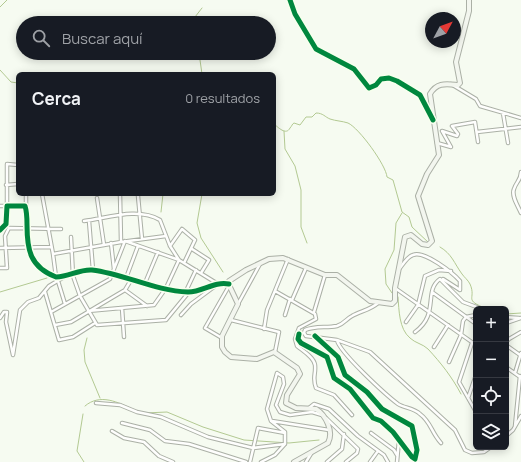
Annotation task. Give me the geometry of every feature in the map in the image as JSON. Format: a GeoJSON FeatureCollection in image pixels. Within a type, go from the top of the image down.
{"type":"FeatureCollection","features":[{"type":"Feature","properties":{"kind":"main road"},"geometry":{"type":"LineString","coordinates":[[294,462],[313,450],[328,443],[330,440],[329,430],[324,416],[316,409],[296,408],[286,403],[287,395],[300,374],[297,368],[274,352],[257,359],[231,357],[225,352],[222,338],[238,304],[229,285],[230,281],[235,276],[275,258],[288,259],[325,275],[337,275],[370,301],[392,304],[395,301],[395,288],[405,237],[411,235],[422,244],[428,245],[432,241],[418,196],[427,174],[438,159],[430,94],[436,86],[450,84],[458,85],[460,83],[456,62],[469,11],[469,0]]}},
{"type":"Feature","properties":{"kind":"street"},"geometry":{"type":"LineString","coordinates":[[290,0],[294,14],[319,51],[354,70],[359,79],[369,88],[376,86],[381,78],[389,78],[397,81],[420,95],[433,120]]}},
{"type":"Feature","properties":{"kind":"street"},"geometry":{"type":"LineString","coordinates":[[450,84],[476,99],[480,106],[521,118]]}},
{"type":"Feature","properties":{"kind":"street"},"geometry":{"type":"LineString","coordinates":[[503,113],[508,143]]}},
{"type":"Feature","properties":{"kind":"street"},"geometry":{"type":"LineString","coordinates":[[437,143],[451,147],[442,131],[458,136],[452,126],[475,122],[478,142]]}},
{"type":"Feature","properties":{"kind":"street"},"geometry":{"type":"LineString","coordinates":[[477,132],[521,127]]}},
{"type":"Feature","properties":{"kind":"street"},"geometry":{"type":"LineString","coordinates":[[0,230],[6,224],[7,164],[16,165]]}},
{"type":"Feature","properties":{"kind":"street"},"geometry":{"type":"LineString","coordinates":[[521,172],[521,179],[514,188],[513,194],[521,213]]}},
{"type":"Feature","properties":{"kind":"street"},"geometry":{"type":"LineString","coordinates":[[6,185],[16,184]]}},
{"type":"Feature","properties":{"kind":"street"},"geometry":{"type":"LineString","coordinates":[[26,196],[28,248],[38,266],[56,277],[68,275]]}},
{"type":"Feature","properties":{"kind":"street"},"geometry":{"type":"LineString","coordinates":[[42,196],[56,277]]}},
{"type":"Feature","properties":{"kind":"street"},"geometry":{"type":"LineString","coordinates":[[120,196],[121,242]]}},
{"type":"Feature","properties":{"kind":"street"},"geometry":{"type":"LineString","coordinates":[[138,196],[141,214],[142,239]]}},
{"type":"Feature","properties":{"kind":"street"},"geometry":{"type":"LineString","coordinates":[[97,198],[104,245]]}},
{"type":"Feature","properties":{"kind":"street"},"geometry":{"type":"LineString","coordinates":[[0,206],[24,206],[26,208]]}},
{"type":"Feature","properties":{"kind":"street"},"geometry":{"type":"LineString","coordinates":[[84,221],[121,215],[141,214],[160,220],[170,246],[179,260]]}},
{"type":"Feature","properties":{"kind":"street"},"geometry":{"type":"LineString","coordinates":[[89,221],[94,270]]}},
{"type":"Feature","properties":{"kind":"street"},"geometry":{"type":"LineString","coordinates":[[0,268],[7,268],[7,248],[5,236],[7,230],[13,227],[61,229]]}},
{"type":"Feature","properties":{"kind":"street"},"geometry":{"type":"LineString","coordinates":[[170,246],[182,230],[196,241],[184,263]]}},
{"type":"Feature","properties":{"kind":"street"},"geometry":{"type":"LineString","coordinates":[[53,254],[125,241],[166,236]]}},
{"type":"Feature","properties":{"kind":"street"},"geometry":{"type":"LineString","coordinates":[[71,237],[74,272],[80,296],[95,323],[100,325],[166,320],[188,292],[196,270]]}},
{"type":"Feature","properties":{"kind":"street"},"geometry":{"type":"LineString","coordinates":[[125,241],[179,260],[218,284]]}},
{"type":"Feature","properties":{"kind":"street"},"geometry":{"type":"LineString","coordinates":[[51,312],[110,279],[125,241]]}},
{"type":"Feature","properties":{"kind":"street"},"geometry":{"type":"LineString","coordinates":[[111,244],[114,269]]}},
{"type":"Feature","properties":{"kind":"street"},"geometry":{"type":"LineString","coordinates":[[126,278],[138,246]]}},
{"type":"Feature","properties":{"kind":"street"},"geometry":{"type":"LineString","coordinates":[[0,248],[51,247]]}},
{"type":"Feature","properties":{"kind":"street"},"geometry":{"type":"LineString","coordinates":[[192,249],[208,260],[201,273]]}},
{"type":"Feature","properties":{"kind":"street"},"geometry":{"type":"LineString","coordinates":[[144,283],[158,252]]}},
{"type":"Feature","properties":{"kind":"street"},"geometry":{"type":"LineString","coordinates":[[400,268],[410,256],[415,254],[429,258],[452,272],[460,281],[460,290],[440,279]]}},
{"type":"Feature","properties":{"kind":"street"},"geometry":{"type":"LineString","coordinates":[[264,329],[267,310],[288,259]]}},
{"type":"Feature","properties":{"kind":"street"},"geometry":{"type":"LineString","coordinates":[[88,311],[154,305],[166,288],[179,260]]}},
{"type":"Feature","properties":{"kind":"street"},"geometry":{"type":"LineString","coordinates":[[238,304],[260,264]]}},
{"type":"Feature","properties":{"kind":"street"},"geometry":{"type":"LineString","coordinates":[[285,315],[306,267]]}},
{"type":"Feature","properties":{"kind":"street"},"geometry":{"type":"LineString","coordinates":[[0,318],[4,312],[7,312],[6,322],[13,355],[20,310],[28,302],[39,298],[45,291],[68,275],[74,272],[94,270],[131,280],[188,292],[218,284],[229,285],[205,328],[222,338]]}},
{"type":"Feature","properties":{"kind":"street"},"geometry":{"type":"LineString","coordinates":[[406,322],[418,305],[425,276],[439,270],[452,272]]}},
{"type":"Feature","properties":{"kind":"street"},"geometry":{"type":"LineString","coordinates":[[325,275],[314,312],[316,319],[299,328],[295,339],[297,346],[306,352],[315,365],[313,376],[316,388],[334,395],[352,415]]}},
{"type":"Feature","properties":{"kind":"street"},"geometry":{"type":"LineString","coordinates":[[415,332],[423,326],[430,313],[432,292],[440,279]]}},
{"type":"Feature","properties":{"kind":"street"},"geometry":{"type":"LineString","coordinates":[[440,279],[463,302],[474,306]]}},
{"type":"Feature","properties":{"kind":"street"},"geometry":{"type":"LineString","coordinates":[[55,325],[72,322],[125,290],[131,280]]}},
{"type":"Feature","properties":{"kind":"street"},"geometry":{"type":"LineString","coordinates":[[58,281],[65,304]]}},
{"type":"Feature","properties":{"kind":"street"},"geometry":{"type":"LineString","coordinates":[[181,315],[191,304],[218,284]]}},
{"type":"Feature","properties":{"kind":"street"},"geometry":{"type":"LineString","coordinates":[[395,288],[472,343],[459,382],[473,407]]}},
{"type":"Feature","properties":{"kind":"street"},"geometry":{"type":"LineString","coordinates":[[125,290],[148,306]]}},
{"type":"Feature","properties":{"kind":"street"},"geometry":{"type":"LineString","coordinates":[[45,291],[55,325],[57,338],[61,340],[73,337],[95,323]]}},
{"type":"Feature","properties":{"kind":"street"},"geometry":{"type":"LineString","coordinates":[[275,291],[314,312]]}},
{"type":"Feature","properties":{"kind":"street"},"geometry":{"type":"LineString","coordinates":[[432,292],[473,322]]}},
{"type":"Feature","properties":{"kind":"street"},"geometry":{"type":"LineString","coordinates":[[304,333],[305,330],[310,328],[336,326],[345,323],[352,316],[369,310],[378,303]]}},
{"type":"Feature","properties":{"kind":"street"},"geometry":{"type":"LineString","coordinates":[[122,308],[124,337]]}},
{"type":"Feature","properties":{"kind":"street"},"geometry":{"type":"LineString","coordinates":[[449,362],[461,335],[463,321],[467,317],[473,316]]}},
{"type":"Feature","properties":{"kind":"street"},"geometry":{"type":"LineString","coordinates":[[509,317],[521,318]]}},
{"type":"Feature","properties":{"kind":"street"},"geometry":{"type":"LineString","coordinates":[[509,322],[521,318]]}},
{"type":"Feature","properties":{"kind":"street"},"geometry":{"type":"LineString","coordinates":[[231,320],[279,332],[274,352]]}},
{"type":"Feature","properties":{"kind":"street"},"geometry":{"type":"LineString","coordinates":[[434,347],[448,325]]}},
{"type":"Feature","properties":{"kind":"street"},"geometry":{"type":"LineString","coordinates":[[509,340],[521,332]]}},
{"type":"Feature","properties":{"kind":"street"},"geometry":{"type":"LineString","coordinates":[[298,333],[304,333],[306,336],[337,340],[370,352],[455,430],[465,450],[472,453],[484,452],[487,450]]}},
{"type":"Feature","properties":{"kind":"street"},"geometry":{"type":"LineString","coordinates":[[298,333],[299,341],[327,357],[334,378],[347,386],[360,400],[370,415],[394,432],[412,458],[416,459],[417,450],[412,426],[382,409],[367,392],[345,375],[338,357],[315,336]]}},
{"type":"Feature","properties":{"kind":"street"},"geometry":{"type":"LineString","coordinates":[[337,340],[353,363],[398,404],[419,412],[428,421],[432,433],[441,443]]}},
{"type":"Feature","properties":{"kind":"street"},"geometry":{"type":"LineString","coordinates":[[509,347],[521,355],[515,373]]}},
{"type":"Feature","properties":{"kind":"street"},"geometry":{"type":"LineString","coordinates":[[509,369],[520,377],[515,426]]}},
{"type":"Feature","properties":{"kind":"street"},"geometry":{"type":"LineString","coordinates":[[261,462],[275,455],[285,444],[285,433],[271,421],[267,409],[278,373],[283,377],[284,384],[276,405],[280,412],[290,415],[312,412],[324,416],[356,446],[358,451],[346,462]]}},
{"type":"Feature","properties":{"kind":"street"},"geometry":{"type":"LineString","coordinates":[[468,399],[475,378]]}},
{"type":"Feature","properties":{"kind":"street"},"geometry":{"type":"LineString","coordinates":[[96,402],[120,405],[137,412],[161,417],[208,437],[253,448],[285,444]]}},
{"type":"Feature","properties":{"kind":"street"},"geometry":{"type":"LineString","coordinates":[[309,408],[314,404],[329,409],[358,436],[386,457],[388,462]]}},
{"type":"Feature","properties":{"kind":"street"},"geometry":{"type":"LineString","coordinates":[[509,433],[521,416]]}},
{"type":"Feature","properties":{"kind":"street"},"geometry":{"type":"LineString","coordinates":[[271,421],[329,430]]}},
{"type":"Feature","properties":{"kind":"street"},"geometry":{"type":"LineString","coordinates":[[122,423],[150,430],[165,441],[189,444],[248,462],[258,428],[285,433]]}},
{"type":"Feature","properties":{"kind":"street"},"geometry":{"type":"LineString","coordinates":[[112,431],[124,438],[144,442],[157,455],[173,462]]}},
{"type":"Feature","properties":{"kind":"street"},"geometry":{"type":"LineString","coordinates":[[371,433],[397,455]]}},
{"type":"Feature","properties":{"kind":"street"},"geometry":{"type":"LineString","coordinates":[[327,462],[342,449],[344,434]]}},
{"type":"Feature","properties":{"kind":"street"},"geometry":{"type":"LineString","coordinates":[[397,462],[399,440]]}},
{"type":"Feature","properties":{"kind":"street"},"geometry":{"type":"LineString","coordinates":[[306,462],[313,450]]}},
{"type":"Feature","properties":{"kind":"street"},"geometry":{"type":"LineString","coordinates":[[370,462],[378,451]]}},
{"type":"Feature","properties":{"kind":"waterway"},"geometry":{"type":"LineString","coordinates":[[0,7],[7,0]]}},
{"type":"Feature","properties":{"kind":"waterway"},"geometry":{"type":"LineString","coordinates":[[196,16],[202,8]]}},
{"type":"Feature","properties":{"kind":"waterway"},"geometry":{"type":"LineString","coordinates":[[200,60],[202,72]]}},
{"type":"Feature","properties":{"kind":"waterway"},"geometry":{"type":"LineString","coordinates":[[0,70],[11,82],[16,83]]}},
{"type":"Feature","properties":{"kind":"waterway"},"geometry":{"type":"LineString","coordinates":[[276,126],[286,131],[294,123],[300,125],[306,117],[312,117],[318,113],[330,119],[348,123],[353,126],[365,139],[377,156],[387,177],[393,180],[402,212],[409,217],[412,227],[429,243]]}},
{"type":"Feature","properties":{"kind":"waterway"},"geometry":{"type":"LineString","coordinates":[[284,131],[285,149],[295,166],[301,190],[301,227],[307,243]]}},
{"type":"Feature","properties":{"kind":"waterway"},"geometry":{"type":"LineString","coordinates":[[161,212],[163,196]]}},
{"type":"Feature","properties":{"kind":"waterway"},"geometry":{"type":"LineString","coordinates":[[202,196],[197,223],[201,238],[223,272]]}},
{"type":"Feature","properties":{"kind":"waterway"},"geometry":{"type":"LineString","coordinates":[[392,293],[386,284],[385,269],[394,250],[396,223],[402,213]]}},
{"type":"Feature","properties":{"kind":"waterway"},"geometry":{"type":"LineString","coordinates":[[440,247],[450,256],[469,283],[472,289],[472,301],[479,306]]}},
{"type":"Feature","properties":{"kind":"waterway"},"geometry":{"type":"LineString","coordinates":[[0,292],[47,278]]}},
{"type":"Feature","properties":{"kind":"waterway"},"geometry":{"type":"LineString","coordinates":[[398,297],[400,319],[406,334],[412,340],[428,349],[446,370],[461,394]]}},
{"type":"Feature","properties":{"kind":"waterway"},"geometry":{"type":"LineString","coordinates":[[509,314],[521,313]]}},
{"type":"Feature","properties":{"kind":"waterway"},"geometry":{"type":"LineString","coordinates":[[87,338],[84,350],[85,362],[100,398]]}},
{"type":"Feature","properties":{"kind":"waterway"},"geometry":{"type":"LineString","coordinates":[[85,406],[91,402],[103,399],[122,404],[134,410]]}},
{"type":"Feature","properties":{"kind":"waterway"},"geometry":{"type":"LineString","coordinates":[[145,413],[167,412],[203,427],[244,440],[289,443],[319,440]]}},
{"type":"Feature","properties":{"kind":"waterway"},"geometry":{"type":"LineString","coordinates":[[83,414],[77,451],[84,462]]}},
{"type":"Feature","properties":{"kind":"cycle path"},"geometry":{"type":"LineString","coordinates":[[290,0],[295,14],[316,49],[354,69],[369,88],[376,85],[381,79],[389,78],[397,81],[420,95],[433,120]]}},
{"type":"Feature","properties":{"kind":"cycle path"},"geometry":{"type":"LineString","coordinates":[[0,230],[6,224],[7,206],[25,206],[29,250],[32,257],[40,268],[56,277],[92,270],[116,275],[164,289],[188,292],[193,292],[218,284],[229,284]]}},
{"type":"Feature","properties":{"kind":"cycle path"},"geometry":{"type":"LineString","coordinates":[[299,334],[298,339],[301,343],[327,357],[334,378],[350,389],[373,418],[381,421],[393,432],[415,459],[417,450],[412,426],[382,409],[367,392],[345,375],[338,357],[315,336]]}}]}
